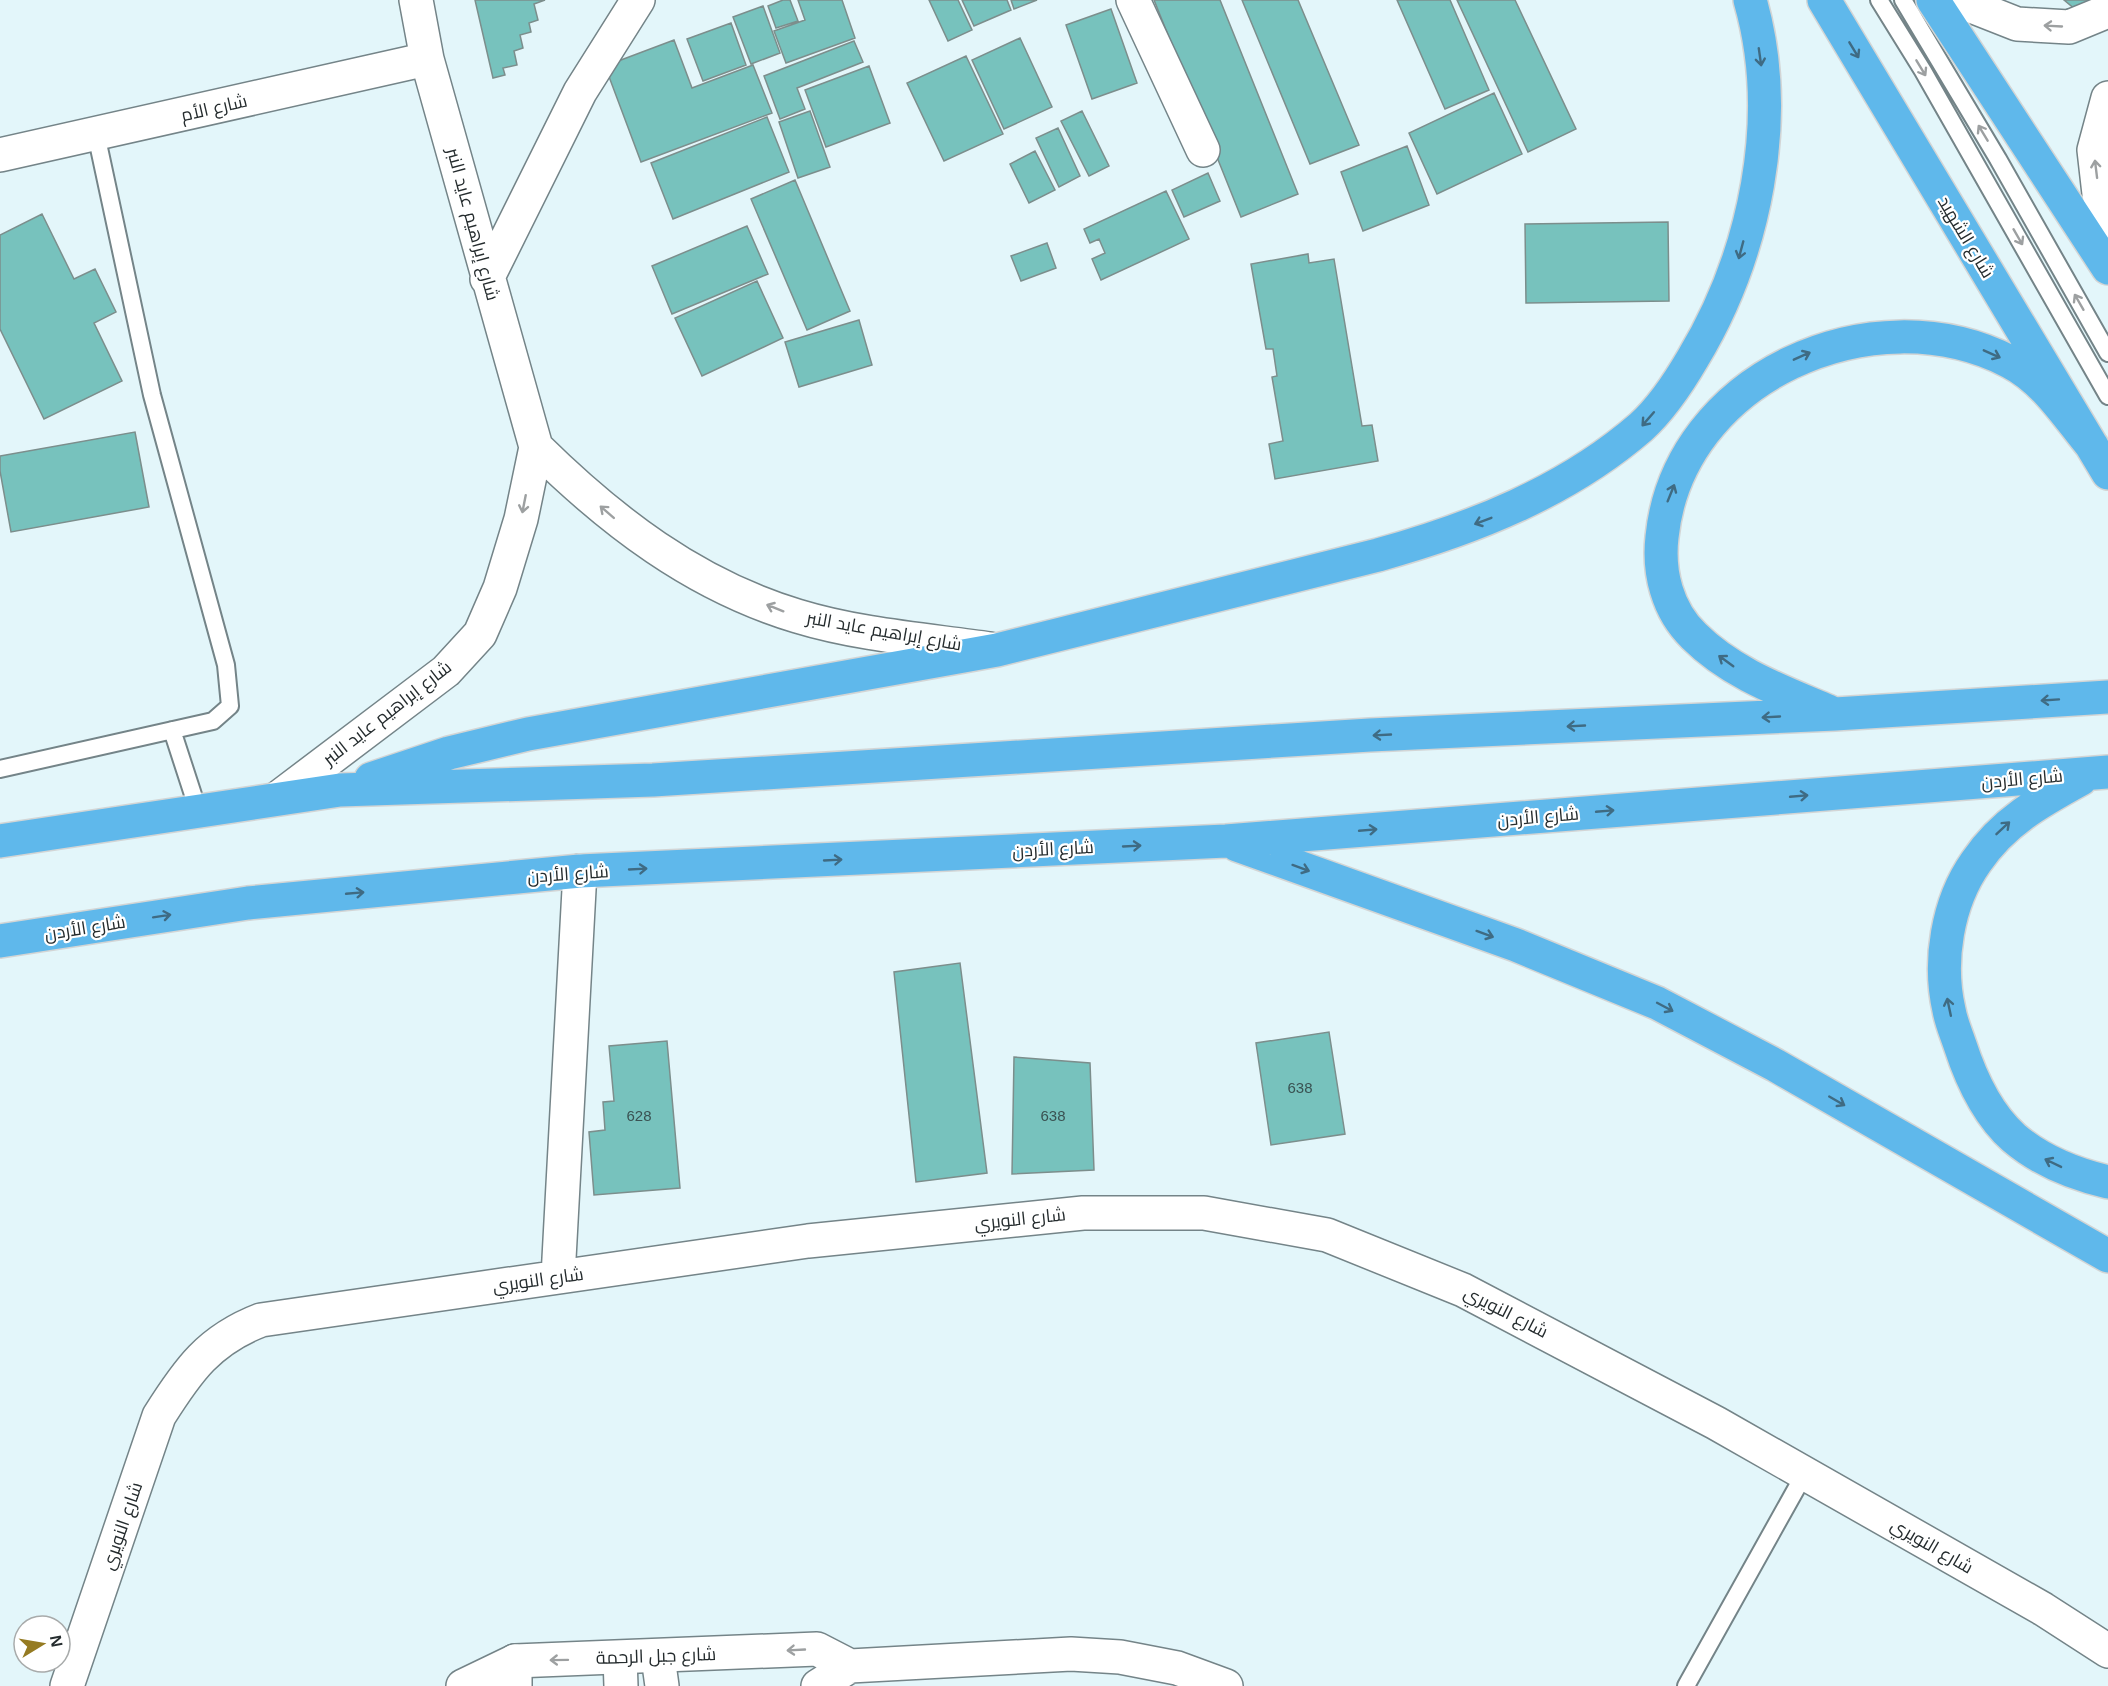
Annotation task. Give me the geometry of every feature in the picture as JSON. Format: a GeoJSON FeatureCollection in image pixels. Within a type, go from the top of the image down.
{"type":"FeatureCollection","features":[{"type":"Feature","properties":{"kind":"highway"},"geometry":{"type":"LineString","coordinates":[[340,790],[449,753],[528,734],[997,650],[1429,541],[1491,517],[1560,483],[1642,426],[1678,383],[1712,327],[1737,266],[1755,195],[1764,132],[1762,73],[1755,19],[1749,0]]}},
{"type":"Feature","properties":{"kind":"highway","name":"شارع الشهيد"},"geometry":{"type":"LineString","coordinates":[[1824,0],[2100,460]]}},
{"type":"Feature","properties":{"kind":"highway"},"geometry":{"type":"LineString","coordinates":[[1933,0],[2108,268]]}},
{"type":"Feature","properties":{"kind":"highway"},"geometry":{"type":"LineString","coordinates":[[1835,714],[1760,682],[1730,664],[1693,636],[1670,602],[1659,562],[1665,508],[1680,470],[1702,433],[1734,401],[1769,372],[1808,353],[1859,339],[1922,339],[1974,346],[2012,363],[2041,383],[2100,460]]}},
{"type":"Feature","properties":{"kind":"highway"},"geometry":{"type":"LineString","coordinates":[[0,841],[340,790],[653,780],[1370,735],[1835,714],[2108,697]]}},
{"type":"Feature","properties":{"kind":"highway"},"geometry":{"type":"LineString","coordinates":[[2099,773],[2016,816],[1994,837],[1974,864],[1952,916],[1945,948],[1944,983],[1949,1011],[1967,1068],[1983,1099],[1998,1121],[2014,1138],[2041,1157],[2065,1169],[2108,1182]]}},
{"type":"Feature","properties":{"kind":"highway","name":"شارع الأردن"},"geometry":{"type":"LineString","coordinates":[[0,941],[248,903],[580,872],[1226,841],[2099,773]]}},
{"type":"Feature","properties":{"kind":"highway"},"geometry":{"type":"LineString","coordinates":[[1226,841],[1516,945],[1657,1003],[1775,1065],[2108,1256]]}},
{"type":"Feature","properties":{"kind":"street","name":"شارع إبراهيم عايد النبر"},"geometry":{"type":"LineString","coordinates":[[278,798],[446,671],[480,634],[500,588],[521,519],[536,447],[428,59],[416,0]]}},
{"type":"Feature","properties":{"kind":"street"},"geometry":{"type":"LineString","coordinates":[[488,279],[570,111],[638,0]]}},
{"type":"Feature","properties":{"kind":"street"},"geometry":{"type":"LineString","coordinates":[[1132,0],[1203,150]]}},
{"type":"Feature","properties":{"kind":"street"},"geometry":{"type":"LineString","coordinates":[[1956,0],[2018,24],[2069,27],[2108,11]]}},
{"type":"Feature","properties":{"kind":"street","name":"شارع الأم"},"geometry":{"type":"LineString","coordinates":[[0,155],[428,59]]}},
{"type":"Feature","properties":{"kind":"street"},"geometry":{"type":"LineString","coordinates":[[2108,98],[2094,150],[2099,194],[2108,226]]}},
{"type":"Feature","properties":{"kind":"street","name":"شارع إبراهيم عايد النبر"},"geometry":{"type":"LineString","coordinates":[[536,447],[565,476],[635,536],[714,583],[797,616],[871,632],[997,650]]}},
{"type":"Feature","properties":{"kind":"street"},"geometry":{"type":"LineString","coordinates":[[558,1277],[580,872]]}},
{"type":"Feature","properties":{"kind":"street","name":"شارع النويري"},"geometry":{"type":"LineString","coordinates":[[67,1686],[159,1416],[181,1381],[204,1354],[234,1330],[261,1320],[808,1241],[1083,1213],[1204,1213],[1327,1235],[1463,1290],[1716,1423],[2043,1610],[2108,1651]]}},
{"type":"Feature","properties":{"kind":"street","name":"شارع جبل الرحمة"},"geometry":{"type":"LineString","coordinates":[[463,1686],[515,1673],[660,1671],[817,1648],[850,1666]]}},
{"type":"Feature","properties":{"kind":"street"},"geometry":{"type":"LineString","coordinates":[[818,1686],[850,1666],[1071,1654],[1110,1656],[1177,1668],[1226,1686]]}},
{"type":"Feature","properties":{"kind":"lane"},"geometry":{"type":"LineString","coordinates":[[1880,0],[1923,71],[2108,396]]}},
{"type":"Feature","properties":{"kind":"lane"},"geometry":{"type":"LineString","coordinates":[[1903,0],[1998,159],[2108,353]]}},
{"type":"Feature","properties":{"kind":"lane"},"geometry":{"type":"LineString","coordinates":[[0,769],[213,720],[230,706],[226,665],[152,394],[96,134]]}},
{"type":"Feature","properties":{"kind":"lane"},"geometry":{"type":"LineString","coordinates":[[172,730],[198,810]]}},
{"type":"Feature","properties":{"kind":"lane"},"geometry":{"type":"LineString","coordinates":[[1686,1686],[1805,1473]]}},
{"type":"Feature","properties":{"kind":"building"},"geometry":{"type":"Polygon","coordinates":[[[475,0],[545,0],[534,4],[538,20],[529,23],[531,32],[520,35],[523,48],[514,51],[517,65],[503,68],[505,75],[493,78],[475,0]]]}},
{"type":"Feature","properties":{"kind":"building"},"geometry":{"type":"Polygon","coordinates":[[[783,0],[790,0],[798,21],[776,28],[768,6],[783,0]]]}},
{"type":"Feature","properties":{"kind":"building"},"geometry":{"type":"Polygon","coordinates":[[[798,0],[842,0],[855,38],[786,63],[774,31],[805,20],[798,0]]]}},
{"type":"Feature","properties":{"kind":"building"},"geometry":{"type":"Polygon","coordinates":[[[929,0],[958,0],[972,30],[948,41],[929,0]]]}},
{"type":"Feature","properties":{"kind":"building"},"geometry":{"type":"Polygon","coordinates":[[[962,0],[1007,0],[1011,10],[974,26],[962,0]]]}},
{"type":"Feature","properties":{"kind":"building"},"geometry":{"type":"Polygon","coordinates":[[[1011,0],[1037,0],[1014,9],[1011,0]]]}},
{"type":"Feature","properties":{"kind":"building"},"geometry":{"type":"Polygon","coordinates":[[[1154,0],[1220,0],[1298,194],[1241,217],[1154,0]]]}},
{"type":"Feature","properties":{"kind":"building"},"geometry":{"type":"Polygon","coordinates":[[[1242,0],[1298,0],[1359,145],[1310,164],[1242,0]]]}},
{"type":"Feature","properties":{"kind":"building"},"geometry":{"type":"Polygon","coordinates":[[[1397,0],[1450,0],[1489,90],[1445,109],[1397,0]]]}},
{"type":"Feature","properties":{"kind":"building"},"geometry":{"type":"Polygon","coordinates":[[[1457,0],[1515,0],[1576,129],[1528,152],[1457,0]]]}},
{"type":"Feature","properties":{"kind":"building"},"geometry":{"type":"Polygon","coordinates":[[[2064,0],[2094,0],[2082,15],[2064,0]]]}},
{"type":"Feature","properties":{"kind":"building"},"geometry":{"type":"Polygon","coordinates":[[[763,6],[780,53],[751,64],[733,17],[763,6]]]}},
{"type":"Feature","properties":{"kind":"building"},"geometry":{"type":"Polygon","coordinates":[[[1111,9],[1137,83],[1092,99],[1066,25],[1111,9]]]}},
{"type":"Feature","properties":{"kind":"building"},"geometry":{"type":"Polygon","coordinates":[[[731,23],[746,65],[703,81],[687,39],[731,23]]]}},
{"type":"Feature","properties":{"kind":"building"},"geometry":{"type":"Polygon","coordinates":[[[1020,38],[1052,107],[1004,129],[972,60],[1020,38]]]}},
{"type":"Feature","properties":{"kind":"building"},"geometry":{"type":"Polygon","coordinates":[[[674,40],[692,88],[753,65],[772,113],[641,162],[605,66],[674,40]]]}},
{"type":"Feature","properties":{"kind":"building"},"geometry":{"type":"Polygon","coordinates":[[[854,41],[863,62],[797,88],[805,109],[780,119],[764,76],[854,41]]]}},
{"type":"Feature","properties":{"kind":"building"},"geometry":{"type":"Polygon","coordinates":[[[966,56],[1003,134],[944,161],[907,83],[966,56]]]}},
{"type":"Feature","properties":{"kind":"building"},"geometry":{"type":"Polygon","coordinates":[[[869,66],[890,123],[826,147],[805,90],[869,66]]]}},
{"type":"Feature","properties":{"kind":"building"},"geometry":{"type":"Polygon","coordinates":[[[1494,93],[1522,154],[1437,194],[1409,133],[1494,93]]]}},
{"type":"Feature","properties":{"kind":"building"},"geometry":{"type":"Polygon","coordinates":[[[810,111],[830,167],[798,178],[779,122],[810,111]]]}},
{"type":"Feature","properties":{"kind":"building"},"geometry":{"type":"Polygon","coordinates":[[[1082,111],[1109,166],[1089,176],[1061,121],[1082,111]]]}},
{"type":"Feature","properties":{"kind":"building"},"geometry":{"type":"Polygon","coordinates":[[[767,117],[789,172],[673,219],[651,163],[767,117]]]}},
{"type":"Feature","properties":{"kind":"building"},"geometry":{"type":"Polygon","coordinates":[[[1058,128],[1080,176],[1059,187],[1036,138],[1058,128]]]}},
{"type":"Feature","properties":{"kind":"building"},"geometry":{"type":"Polygon","coordinates":[[[1407,146],[1429,205],[1363,231],[1341,172],[1407,146]]]}},
{"type":"Feature","properties":{"kind":"building"},"geometry":{"type":"Polygon","coordinates":[[[1035,151],[1055,190],[1029,203],[1010,164],[1035,151]]]}},
{"type":"Feature","properties":{"kind":"building"},"geometry":{"type":"Polygon","coordinates":[[[1208,173],[1220,201],[1184,217],[1172,190],[1208,173]]]}},
{"type":"Feature","properties":{"kind":"building"},"geometry":{"type":"Polygon","coordinates":[[[795,180],[850,311],[807,330],[751,199],[795,180]]]}},
{"type":"Feature","properties":{"kind":"building"},"geometry":{"type":"Polygon","coordinates":[[[1166,191],[1189,239],[1101,280],[1092,259],[1105,253],[1099,239],[1090,243],[1084,229],[1166,191]]]}},
{"type":"Feature","properties":{"kind":"building"},"geometry":{"type":"Polygon","coordinates":[[[42,214],[74,279],[95,269],[116,312],[94,323],[122,381],[44,419],[0,329],[0,235],[42,214]]]}},
{"type":"Feature","properties":{"kind":"building"},"geometry":{"type":"Polygon","coordinates":[[[1668,222],[1669,301],[1526,303],[1525,224],[1668,222]]]}},
{"type":"Feature","properties":{"kind":"building"},"geometry":{"type":"Polygon","coordinates":[[[747,226],[768,274],[672,314],[652,266],[747,226]]]}},
{"type":"Feature","properties":{"kind":"building"},"geometry":{"type":"Polygon","coordinates":[[[1047,243],[1056,268],[1021,281],[1011,256],[1047,243]]]}},
{"type":"Feature","properties":{"kind":"building"},"geometry":{"type":"Polygon","coordinates":[[[1308,254],[1309,263],[1334,259],[1362,426],[1372,425],[1378,461],[1275,479],[1269,444],[1283,441],[1272,377],[1277,376],[1273,349],[1266,349],[1251,264],[1308,254]]]}},
{"type":"Feature","properties":{"kind":"building"},"geometry":{"type":"Polygon","coordinates":[[[757,281],[783,338],[702,376],[675,318],[757,281]]]}},
{"type":"Feature","properties":{"kind":"building"},"geometry":{"type":"Polygon","coordinates":[[[859,320],[872,365],[799,387],[785,342],[859,320]]]}},
{"type":"Feature","properties":{"kind":"building"},"geometry":{"type":"Polygon","coordinates":[[[135,432],[149,507],[11,532],[0,471],[0,456],[135,432]]]}},
{"type":"Feature","properties":{"kind":"building"},"geometry":{"type":"Polygon","coordinates":[[[960,963],[987,1173],[916,1182],[894,972],[960,963]]]}},
{"type":"Feature","properties":{"kind":"building"},"geometry":{"type":"Polygon","coordinates":[[[1329,1032],[1345,1134],[1271,1145],[1256,1043],[1329,1032]]]}},
{"type":"Feature","properties":{"kind":"building"},"geometry":{"type":"Polygon","coordinates":[[[667,1041],[680,1188],[594,1195],[589,1132],[605,1130],[603,1102],[614,1101],[609,1046],[667,1041]]]}},
{"type":"Feature","properties":{"kind":"building"},"geometry":{"type":"Polygon","coordinates":[[[1014,1057],[1090,1063],[1094,1170],[1012,1174],[1014,1057]]]}}]}
